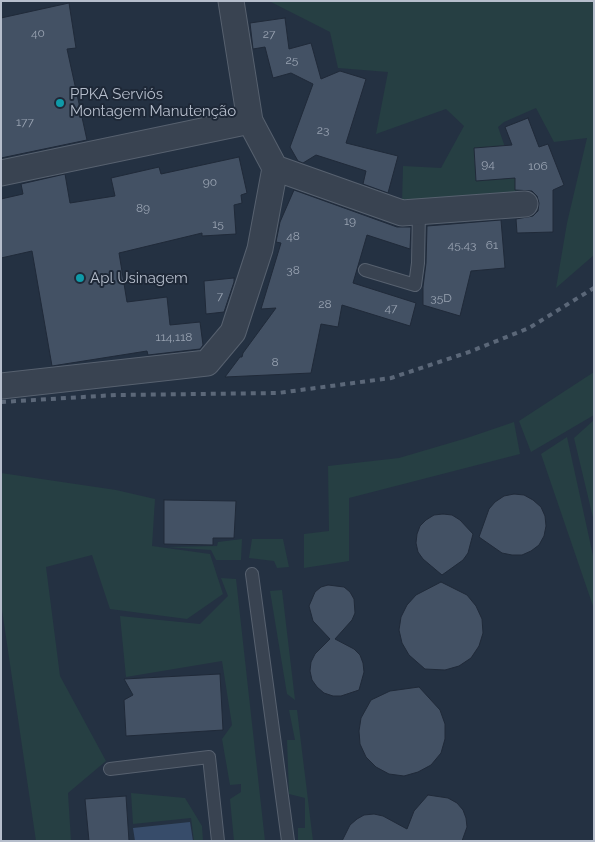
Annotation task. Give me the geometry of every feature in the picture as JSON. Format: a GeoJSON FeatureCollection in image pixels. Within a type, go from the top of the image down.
{"type":"FeatureCollection","features":[{"type":"Feature","properties":{"kind":"street"},"geometry":{"type":"LineString","coordinates":[[1,386],[207,363],[234,332],[260,249],[275,168],[250,121],[231,1]]}},
{"type":"Feature","properties":{"kind":"street"},"geometry":{"type":"LineString","coordinates":[[1,174],[250,121]]}},
{"type":"Feature","properties":{"kind":"street"},"geometry":{"type":"LineString","coordinates":[[275,168],[402,213],[525,204]]}},
{"type":"Feature","properties":{"kind":"lane"},"geometry":{"type":"LineString","coordinates":[[365,270],[414,285],[418,263],[419,212]]}},
{"type":"Feature","properties":{"kind":"lane"},"geometry":{"type":"LineString","coordinates":[[252,574],[288,841]]}},
{"type":"Feature","properties":{"kind":"lane"},"geometry":{"type":"LineString","coordinates":[[110,770],[210,757],[218,841]]}},
{"type":"Feature","properties":{"kind":"green space"},"geometry":{"type":"Polygon","coordinates":[[[269,1],[594,1],[594,255],[556,288],[567,223],[587,138],[554,142],[536,108],[504,122],[498,127],[521,193],[402,203],[403,166],[441,168],[464,126],[446,109],[376,134],[388,72],[338,68],[330,32],[269,1]]]}},
{"type":"Feature","properties":{"kind":"green space"},"geometry":{"type":"Polygon","coordinates":[[[594,372],[594,415],[531,452],[519,421],[594,372]]]}},
{"type":"Feature","properties":{"kind":"green space"},"geometry":{"type":"Polygon","coordinates":[[[594,420],[594,522],[574,438],[594,420]]]}},
{"type":"Feature","properties":{"kind":"green space"},"geometry":{"type":"Polygon","coordinates":[[[514,422],[520,454],[349,498],[349,561],[304,568],[304,534],[329,531],[328,466],[399,458],[514,422]]]}},
{"type":"Feature","properties":{"kind":"green space"},"geometry":{"type":"Polygon","coordinates":[[[567,437],[594,560],[594,609],[541,454],[567,437]]]}},
{"type":"Feature","properties":{"kind":"green space"},"geometry":{"type":"Polygon","coordinates":[[[1,473],[116,490],[155,499],[152,546],[210,554],[223,594],[187,619],[110,609],[92,555],[46,567],[60,676],[106,761],[68,793],[71,841],[36,841],[1,603],[1,473]]]}},
{"type":"Feature","properties":{"kind":"green space"},"geometry":{"type":"Polygon","coordinates":[[[242,539],[241,560],[216,560],[211,550],[166,547],[217,546],[218,542],[242,539]]]}},
{"type":"Feature","properties":{"kind":"green space"},"geometry":{"type":"Polygon","coordinates":[[[252,539],[283,539],[289,567],[277,568],[274,561],[249,558],[252,539]]]}},
{"type":"Feature","properties":{"kind":"green space"},"geometry":{"type":"Polygon","coordinates":[[[221,578],[236,579],[265,841],[234,841],[230,799],[241,792],[241,784],[230,785],[222,739],[232,725],[222,661],[126,677],[120,616],[200,624],[228,596],[221,578]]]}},
{"type":"Feature","properties":{"kind":"green space"},"geometry":{"type":"Polygon","coordinates":[[[282,590],[295,700],[287,694],[270,591],[282,590]]]}},
{"type":"Feature","properties":{"kind":"green space"},"geometry":{"type":"Polygon","coordinates":[[[289,710],[297,710],[313,841],[298,841],[298,828],[305,828],[305,798],[289,794],[287,740],[295,740],[289,710]]]}},
{"type":"Feature","properties":{"kind":"green space"},"geometry":{"type":"Polygon","coordinates":[[[131,793],[185,798],[202,826],[203,841],[194,841],[191,818],[133,824],[131,793]]]}},
{"type":"Feature","properties":{"kind":"water"},"geometry":{"type":"Polygon","coordinates":[[[190,822],[193,841],[135,841],[133,828],[190,822]]]}},
{"type":"Feature","properties":{"kind":"building"},"geometry":{"type":"Polygon","coordinates":[[[69,3],[76,48],[67,49],[87,140],[1,158],[1,18],[69,3]]]}},
{"type":"Feature","properties":{"kind":"building"},"geometry":{"type":"Polygon","coordinates":[[[285,18],[289,49],[311,43],[321,79],[340,71],[366,79],[346,143],[398,156],[388,193],[363,184],[366,171],[316,155],[303,163],[298,161],[290,147],[313,84],[291,73],[273,78],[265,47],[253,49],[250,23],[285,18]]]}},
{"type":"Feature","properties":{"kind":"building"},"geometry":{"type":"Polygon","coordinates":[[[528,118],[539,147],[548,144],[564,185],[553,190],[553,232],[517,233],[516,219],[533,216],[538,211],[539,203],[537,196],[532,191],[515,190],[515,178],[476,181],[474,148],[512,145],[505,127],[528,118]]]}},
{"type":"Feature","properties":{"kind":"building"},"geometry":{"type":"Polygon","coordinates":[[[239,157],[247,193],[241,195],[242,203],[234,205],[236,234],[202,236],[202,233],[119,253],[127,302],[167,297],[170,325],[200,322],[203,345],[200,349],[148,355],[147,351],[52,366],[32,251],[1,258],[1,199],[23,194],[21,184],[65,174],[70,203],[115,196],[111,178],[159,167],[161,174],[239,157]]]}},
{"type":"Feature","properties":{"kind":"building"},"geometry":{"type":"Polygon","coordinates":[[[294,190],[397,227],[411,227],[410,249],[367,235],[353,283],[416,303],[410,326],[342,305],[338,327],[321,324],[311,373],[225,377],[240,357],[242,357],[276,308],[261,309],[281,243],[276,242],[280,222],[294,190]]]}},
{"type":"Feature","properties":{"kind":"building"},"geometry":{"type":"Polygon","coordinates":[[[501,220],[505,268],[471,271],[460,316],[423,305],[427,226],[501,220]]]}},
{"type":"Feature","properties":{"kind":"building"},"geometry":{"type":"Polygon","coordinates":[[[234,278],[224,312],[206,314],[204,281],[234,278]]]}},
{"type":"Feature","properties":{"kind":"building"},"geometry":{"type":"Polygon","coordinates":[[[524,495],[533,500],[541,507],[545,516],[544,536],[539,545],[522,555],[502,553],[479,537],[489,509],[504,496],[524,495]]]}},
{"type":"Feature","properties":{"kind":"building"},"geometry":{"type":"Polygon","coordinates":[[[164,500],[236,501],[234,538],[213,538],[213,545],[164,544],[164,500]]]}},
{"type":"Feature","properties":{"kind":"building"},"geometry":{"type":"Polygon","coordinates":[[[434,515],[452,515],[460,520],[473,534],[468,553],[463,560],[442,575],[423,559],[418,552],[416,543],[420,526],[434,515]]]}},
{"type":"Feature","properties":{"kind":"building"},"geometry":{"type":"Polygon","coordinates":[[[441,582],[467,595],[476,606],[482,619],[483,633],[479,646],[471,658],[459,666],[445,670],[425,669],[409,655],[402,643],[399,630],[401,617],[407,605],[416,595],[441,582]]]}},
{"type":"Feature","properties":{"kind":"building"},"geometry":{"type":"Polygon","coordinates":[[[328,585],[344,587],[354,599],[355,613],[352,620],[335,639],[354,649],[360,655],[363,663],[364,672],[359,690],[341,696],[324,693],[312,680],[310,671],[311,662],[315,654],[330,639],[313,621],[309,606],[315,592],[321,587],[328,585]]]}},
{"type":"Feature","properties":{"kind":"building"},"geometry":{"type":"Polygon","coordinates":[[[220,674],[223,730],[126,736],[124,700],[133,695],[124,679],[220,674]]]}},
{"type":"Feature","properties":{"kind":"building"},"geometry":{"type":"Polygon","coordinates":[[[419,687],[440,710],[445,724],[445,739],[441,753],[431,765],[418,772],[404,776],[389,774],[376,767],[366,757],[360,744],[361,718],[371,700],[390,691],[419,687]]]}},
{"type":"Feature","properties":{"kind":"building"},"geometry":{"type":"Polygon","coordinates":[[[428,795],[448,798],[457,803],[463,810],[467,827],[462,841],[342,841],[350,825],[364,815],[374,814],[383,816],[407,829],[414,811],[428,795]]]}},
{"type":"Feature","properties":{"kind":"building"},"geometry":{"type":"Polygon","coordinates":[[[126,796],[129,841],[89,841],[85,799],[126,796]]]}},
{"type":"Feature","properties":{"kind":"railway"},"geometry":{"type":"LineString","coordinates":[[1,402],[116,395],[278,393],[391,378],[469,352],[529,328],[594,288]]}},
{"type":"Feature","properties":{"kind":"place","name":"PPKA Serviós Montagem Manutenção"},"geometry":{"type":"Point","coordinates":[60,103]}},
{"type":"Feature","properties":{"kind":"place","name":"Apl Usinagem"},"geometry":{"type":"Point","coordinates":[80,278]}}]}
